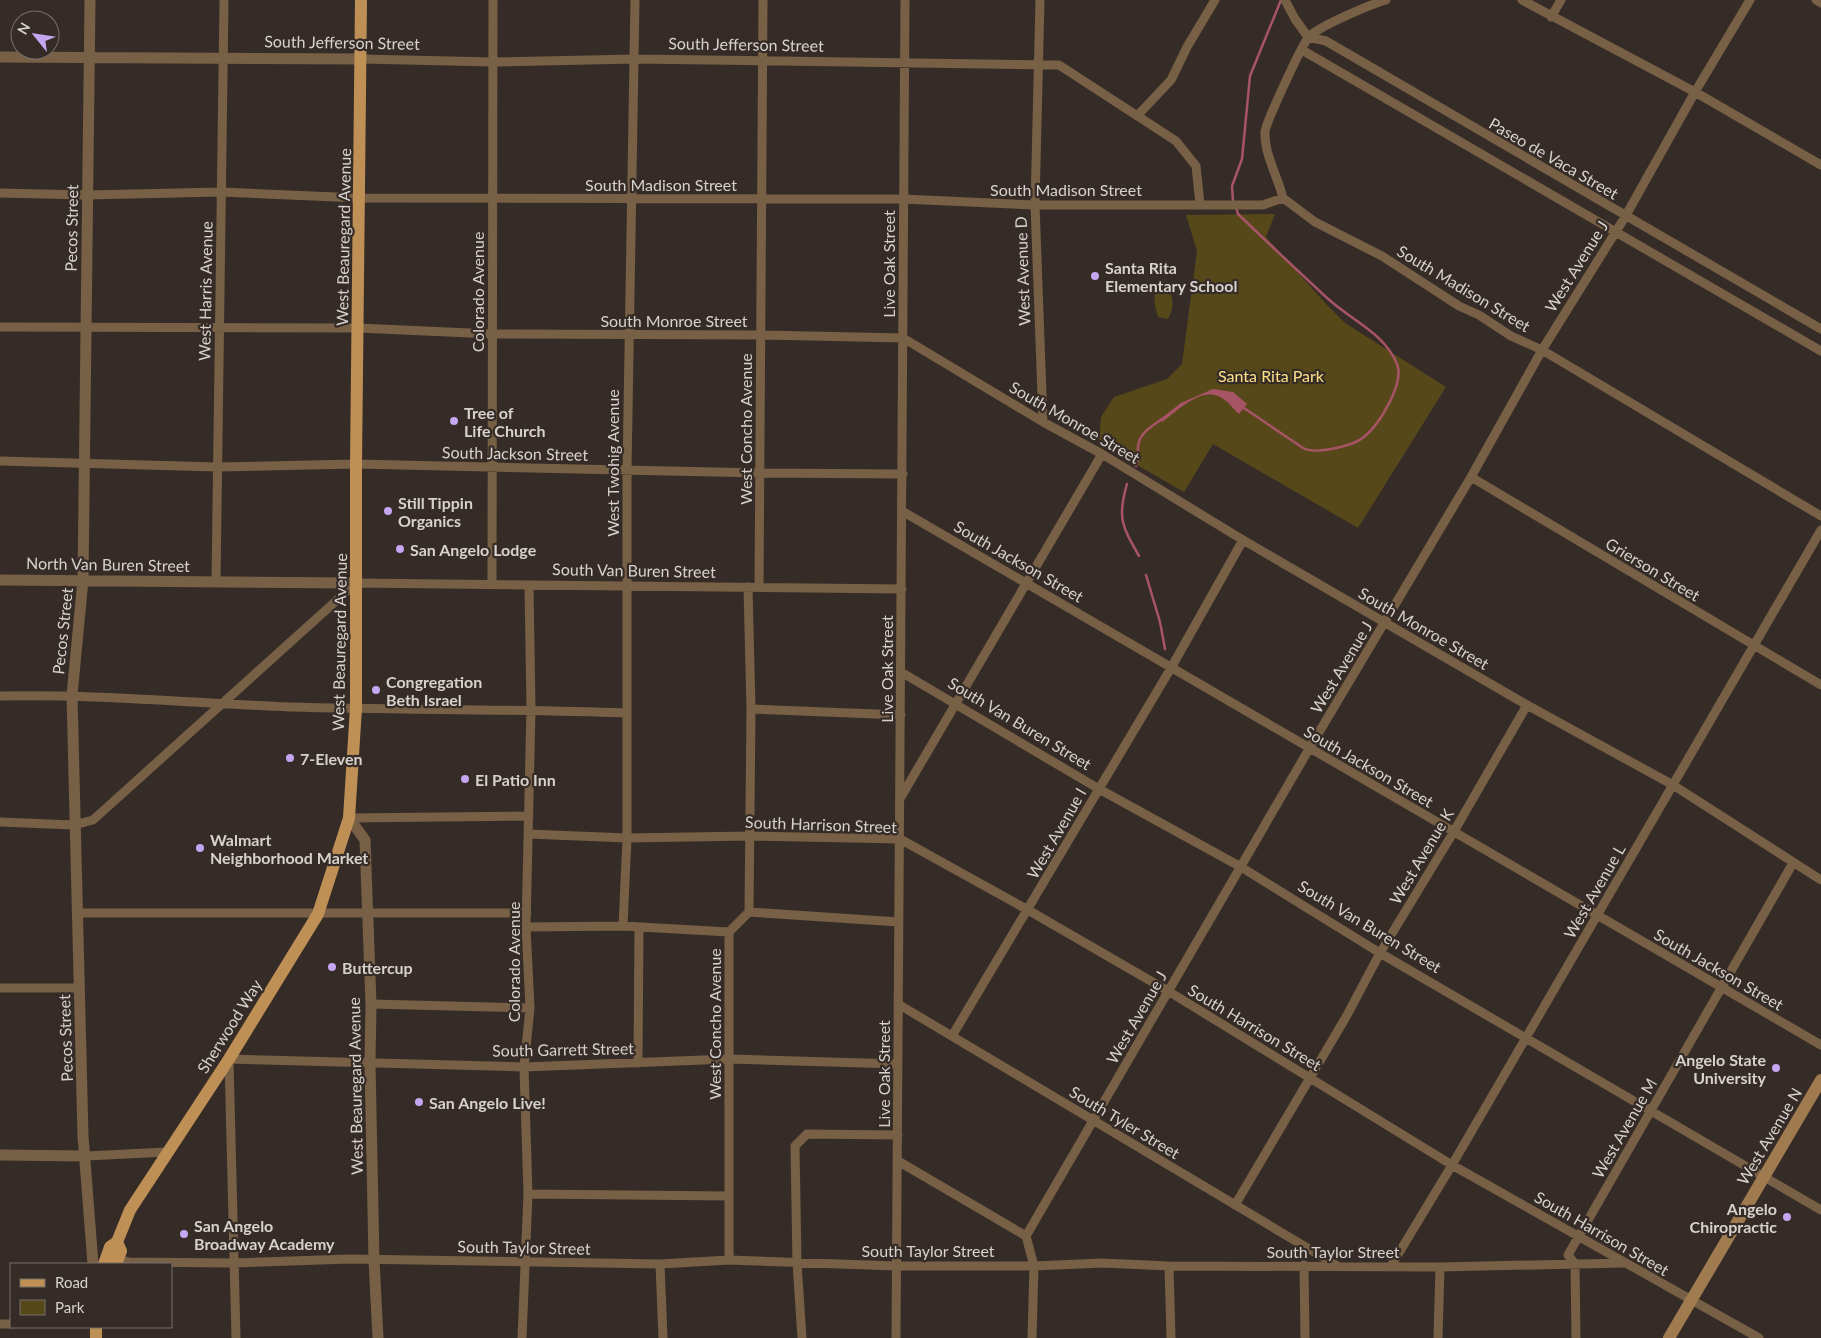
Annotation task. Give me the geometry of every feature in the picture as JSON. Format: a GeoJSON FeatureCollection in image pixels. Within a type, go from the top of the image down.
{"type":"FeatureCollection","features":[{"type":"Feature","properties":{"kind":"main road","name":"West Beauregard Avenue"},"geometry":{"type":"LineString","coordinates":[[349,818],[356,708],[356,464],[362,59],[361,0]]}},
{"type":"Feature","properties":{"kind":"main road","name":"Sherwood Way"},"geometry":{"type":"LineString","coordinates":[[104,1263],[110,1247],[117,1242],[130,1210],[229,1059],[318,914],[349,818]]}},
{"type":"Feature","properties":{"kind":"main road","name":"West Avenue N"},"geometry":{"type":"LineString","coordinates":[[1669,1338],[1821,1080]]}},
{"type":"Feature","properties":{"kind":"main road","name":"Sherwood Way"},"geometry":{"type":"LineString","coordinates":[[117,1242],[121,1251],[117,1262]]}},
{"type":"Feature","properties":{"kind":"street","name":"Pecos Street"},"geometry":{"type":"LineString","coordinates":[[90,0],[83,580],[72,695],[83,1136],[93,1263]]}},
{"type":"Feature","properties":{"kind":"street","name":"West Harris Avenue"},"geometry":{"type":"LineString","coordinates":[[216,582],[224,0]]}},
{"type":"Feature","properties":{"kind":"street","name":"Colorado Avenue"},"geometry":{"type":"LineString","coordinates":[[492,584],[493,0]]}},
{"type":"Feature","properties":{"kind":"street","name":"West Twohig Avenue"},"geometry":{"type":"LineString","coordinates":[[624,926],[627,838],[626,586],[628,335],[635,0]]}},
{"type":"Feature","properties":{"kind":"street","name":"West Concho Avenue"},"geometry":{"type":"LineString","coordinates":[[759,588],[763,0]]}},
{"type":"Feature","properties":{"kind":"street","name":"Live Oak Street"},"geometry":{"type":"LineString","coordinates":[[896,1338],[904,338],[902,199],[905,0]]}},
{"type":"Feature","properties":{"kind":"street","name":"West Avenue D"},"geometry":{"type":"LineString","coordinates":[[1040,0],[1040,66],[1035,205],[1042,422]]}},
{"type":"Feature","properties":{"kind":"street"},"geometry":{"type":"LineString","coordinates":[[1138,115],[1171,80],[1187,47],[1215,0]]}},
{"type":"Feature","properties":{"kind":"street"},"geometry":{"type":"LineString","coordinates":[[1283,198],[1279,180],[1271,162],[1265,132],[1272,112],[1308,37],[1366,5],[1386,0]]}},
{"type":"Feature","properties":{"kind":"street"},"geometry":{"type":"LineString","coordinates":[[1522,0],[1695,92],[1821,165]]}},
{"type":"Feature","properties":{"kind":"street"},"geometry":{"type":"LineString","coordinates":[[1551,17],[1561,0]]}},
{"type":"Feature","properties":{"kind":"street","name":"West Avenue J"},"geometry":{"type":"LineString","coordinates":[[1026,1236],[1094,1122],[1309,749],[1471,477],[1542,350],[1625,217],[1695,92],[1750,0]]}},
{"type":"Feature","properties":{"kind":"street"},"geometry":{"type":"LineString","coordinates":[[1816,0],[1821,3]]}},
{"type":"Feature","properties":{"kind":"street"},"geometry":{"type":"LineString","coordinates":[[1288,4],[1295,20],[1308,37]]}},
{"type":"Feature","properties":{"kind":"street","name":"Paseo de Vaca Street"},"geometry":{"type":"LineString","coordinates":[[1308,37],[1326,41],[1625,217],[1821,329]]}},
{"type":"Feature","properties":{"kind":"street","name":"Paseo de Vaca Street"},"geometry":{"type":"LineString","coordinates":[[1302,50],[1821,351]]}},
{"type":"Feature","properties":{"kind":"street","name":"South Jefferson Street"},"geometry":{"type":"LineString","coordinates":[[0,57],[223,56],[493,62],[635,59],[1059,65],[1176,141],[1196,166],[1200,204]]}},
{"type":"Feature","properties":{"kind":"street","name":"South Madison Street"},"geometry":{"type":"LineString","coordinates":[[0,193],[88,195],[222,192],[359,198],[902,199],[1035,205],[1263,205],[1283,198],[1315,222],[1382,256],[1459,306],[1479,315],[1511,336],[1542,350],[1821,516]]}},
{"type":"Feature","properties":{"kind":"street","name":"South Monroe Street"},"geometry":{"type":"LineString","coordinates":[[0,327],[358,328],[492,334],[761,335],[904,338],[1042,422],[1102,454],[1243,540],[1528,705],[1673,785],[1821,880]]}},
{"type":"Feature","properties":{"kind":"street"},"geometry":{"type":"LineString","coordinates":[[900,798],[1102,454]]}},
{"type":"Feature","properties":{"kind":"street","name":"South Jackson Street"},"geometry":{"type":"LineString","coordinates":[[0,461],[218,467],[356,464],[760,473],[902,474]]}},
{"type":"Feature","properties":{"kind":"street","name":"Grierson Street"},"geometry":{"type":"LineString","coordinates":[[1471,477],[1821,685]]}},
{"type":"Feature","properties":{"kind":"street","name":"South Jackson Street"},"geometry":{"type":"LineString","coordinates":[[902,510],[1596,917],[1821,1045]]}},
{"type":"Feature","properties":{"kind":"street","name":"West Avenue L"},"geometry":{"type":"LineString","coordinates":[[1390,1266],[1452,1165],[1821,530]]}},
{"type":"Feature","properties":{"kind":"street","name":"West Avenue I"},"geometry":{"type":"LineString","coordinates":[[952,1036],[1171,668],[1243,540]]}},
{"type":"Feature","properties":{"kind":"street","name":"North Van Buren Street"},"geometry":{"type":"LineString","coordinates":[[0,580],[216,582]]}},
{"type":"Feature","properties":{"kind":"street","name":"South Van Buren Street"},"geometry":{"type":"LineString","coordinates":[[216,582],[902,589]]}},
{"type":"Feature","properties":{"kind":"street"},"geometry":{"type":"LineString","coordinates":[[0,822],[74,824],[93,820],[356,583]]}},
{"type":"Feature","properties":{"kind":"street","name":"Colorado Avenue"},"geometry":{"type":"LineString","coordinates":[[522,1338],[528,1194],[524,1067],[530,1008],[526,928],[531,709],[529,585]]}},
{"type":"Feature","properties":{"kind":"street"},"geometry":{"type":"LineString","coordinates":[[748,587],[751,709],[750,912],[899,922]]}},
{"type":"Feature","properties":{"kind":"street","name":"South Van Buren Street"},"geometry":{"type":"LineString","coordinates":[[901,672],[1099,789],[1241,867],[1380,953],[1763,1178],[1821,1210]]}},
{"type":"Feature","properties":{"kind":"street"},"geometry":{"type":"LineString","coordinates":[[0,696],[72,695],[223,704],[356,708],[531,709],[626,713]]}},
{"type":"Feature","properties":{"kind":"street","name":"West Avenue K"},"geometry":{"type":"LineString","coordinates":[[1235,1205],[1311,1078],[1380,953],[1528,705]]}},
{"type":"Feature","properties":{"kind":"street"},"geometry":{"type":"LineString","coordinates":[[751,709],[901,715]]}},
{"type":"Feature","properties":{"kind":"street"},"geometry":{"type":"LineString","coordinates":[[349,818],[529,816]]}},
{"type":"Feature","properties":{"kind":"street","name":"West Beauregard Avenue"},"geometry":{"type":"LineString","coordinates":[[349,818],[365,840],[366,914],[371,1004],[370,1064],[374,1260],[378,1338]]}},
{"type":"Feature","properties":{"kind":"street","name":"South Harrison Street"},"geometry":{"type":"LineString","coordinates":[[528,834],[627,838],[750,836],[900,839],[1168,991],[1452,1165],[1759,1338]]}},
{"type":"Feature","properties":{"kind":"street","name":"West Avenue M"},"geometry":{"type":"LineString","coordinates":[[1576,1338],[1575,1264],[1568,1255],[1723,988],[1793,863]]}},
{"type":"Feature","properties":{"kind":"street","name":"West Concho Avenue"},"geometry":{"type":"LineString","coordinates":[[730,1260],[729,932],[750,912]]}},
{"type":"Feature","properties":{"kind":"street"},"geometry":{"type":"LineString","coordinates":[[78,913],[527,914]]}},
{"type":"Feature","properties":{"kind":"street"},"geometry":{"type":"LineString","coordinates":[[526,928],[624,926],[729,932]]}},
{"type":"Feature","properties":{"kind":"street"},"geometry":{"type":"LineString","coordinates":[[638,1062],[639,927]]}},
{"type":"Feature","properties":{"kind":"street"},"geometry":{"type":"LineString","coordinates":[[0,988],[79,988]]}},
{"type":"Feature","properties":{"kind":"street"},"geometry":{"type":"LineString","coordinates":[[371,1004],[530,1008]]}},
{"type":"Feature","properties":{"kind":"street","name":"South Tyler Street"},"geometry":{"type":"LineString","coordinates":[[898,1004],[1336,1265]]}},
{"type":"Feature","properties":{"kind":"street"},"geometry":{"type":"LineString","coordinates":[[229,1059],[236,1338]]}},
{"type":"Feature","properties":{"kind":"street","name":"South Garrett Street"},"geometry":{"type":"LineString","coordinates":[[229,1059],[524,1067],[729,1059],[898,1064]]}},
{"type":"Feature","properties":{"kind":"street"},"geometry":{"type":"LineString","coordinates":[[802,1338],[797,1263],[795,1146],[807,1134],[898,1135]]}},
{"type":"Feature","properties":{"kind":"street"},"geometry":{"type":"LineString","coordinates":[[0,1155],[86,1156],[167,1152]]}},
{"type":"Feature","properties":{"kind":"street"},"geometry":{"type":"LineString","coordinates":[[898,1161],[1026,1236],[1034,1266],[1032,1338]]}},
{"type":"Feature","properties":{"kind":"street"},"geometry":{"type":"LineString","coordinates":[[528,1194],[729,1196]]}},
{"type":"Feature","properties":{"kind":"street","name":"South Taylor Street"},"geometry":{"type":"LineString","coordinates":[[117,1262],[233,1263],[350,1259],[660,1264],[730,1260],[896,1266],[1034,1266],[1102,1263],[1169,1266],[1336,1265],[1440,1267],[1623,1263]]}},
{"type":"Feature","properties":{"kind":"street"},"geometry":{"type":"LineString","coordinates":[[660,1264],[663,1338]]}},
{"type":"Feature","properties":{"kind":"street"},"geometry":{"type":"LineString","coordinates":[[1304,1265],[1305,1338]]}},
{"type":"Feature","properties":{"kind":"street"},"geometry":{"type":"LineString","coordinates":[[1169,1266],[1171,1338]]}},
{"type":"Feature","properties":{"kind":"street"},"geometry":{"type":"LineString","coordinates":[[1438,1338],[1440,1267]]}},
{"type":"Feature","properties":{"kind":"green space","name":"Santa Rita Park"},"geometry":{"type":"Polygon","coordinates":[[[1275,214],[1266,237],[1327,305],[1345,323],[1446,387],[1358,528],[1213,444],[1184,492],[1099,443],[1101,417],[1114,397],[1167,379],[1182,364],[1197,251],[1186,215],[1275,214]]]}},
{"type":"Feature","properties":{"kind":"green space"},"geometry":{"type":"Polygon","coordinates":[[[1162,285],[1169,290],[1172,297],[1172,308],[1168,319],[1158,317],[1155,304],[1156,292],[1162,285]]]}},
{"type":"Feature","properties":{"kind":"shaded area"},"geometry":{"type":"Polygon","coordinates":[[[1213,389],[1233,392],[1247,404],[1239,414],[1218,396],[1211,394],[1203,395],[1188,402],[1162,422],[1159,420],[1181,403],[1213,389]]]}},
{"type":"Feature","properties":{"kind":"waterway"},"geometry":{"type":"LineString","coordinates":[[1233,202],[1232,186],[1242,159],[1250,76],[1281,0]]}},
{"type":"Feature","properties":{"kind":"waterway"},"geometry":{"type":"LineString","coordinates":[[1236,207],[1238,214],[1326,297],[1384,343],[1397,364],[1398,372],[1397,382],[1389,403],[1370,431],[1352,444],[1325,450],[1303,448],[1241,406]]}},
{"type":"Feature","properties":{"kind":"waterway"},"geometry":{"type":"LineString","coordinates":[[1136,466],[1138,444],[1142,435],[1162,419]]}},
{"type":"Feature","properties":{"kind":"waterway"},"geometry":{"type":"LineString","coordinates":[[1127,484],[1122,505],[1123,522],[1139,556]]}},
{"type":"Feature","properties":{"kind":"waterway"},"geometry":{"type":"LineString","coordinates":[[1146,575],[1160,622],[1165,649]]}},
{"type":"Feature","properties":{"kind":"place","name":"Santa Rita Elementary School"},"geometry":{"type":"Point","coordinates":[1095,276]}},
{"type":"Feature","properties":{"kind":"place","name":"Tree of Life Church"},"geometry":{"type":"Point","coordinates":[454,421]}},
{"type":"Feature","properties":{"kind":"place","name":"Still Tippin Organics"},"geometry":{"type":"Point","coordinates":[388,511]}},
{"type":"Feature","properties":{"kind":"place","name":"San Angelo Lodge"},"geometry":{"type":"Point","coordinates":[400,549]}},
{"type":"Feature","properties":{"kind":"place","name":"Congregation Beth Israel"},"geometry":{"type":"Point","coordinates":[376,690]}},
{"type":"Feature","properties":{"kind":"place","name":"7-Eleven"},"geometry":{"type":"Point","coordinates":[290,758]}},
{"type":"Feature","properties":{"kind":"place","name":"El Patio Inn"},"geometry":{"type":"Point","coordinates":[465,779]}},
{"type":"Feature","properties":{"kind":"place","name":"Walmart Neighborhood Market"},"geometry":{"type":"Point","coordinates":[200,848]}},
{"type":"Feature","properties":{"kind":"place","name":"Buttercup"},"geometry":{"type":"Point","coordinates":[332,967]}},
{"type":"Feature","properties":{"kind":"place","name":"Angelo State University"},"geometry":{"type":"Point","coordinates":[1776,1068]}},
{"type":"Feature","properties":{"kind":"place","name":"San Angelo Live!"},"geometry":{"type":"Point","coordinates":[419,1102]}},
{"type":"Feature","properties":{"kind":"place","name":"Angelo Chiropractic"},"geometry":{"type":"Point","coordinates":[1787,1217]}},
{"type":"Feature","properties":{"kind":"place","name":"San Angelo Broadway Academy"},"geometry":{"type":"Point","coordinates":[184,1234]}}]}
